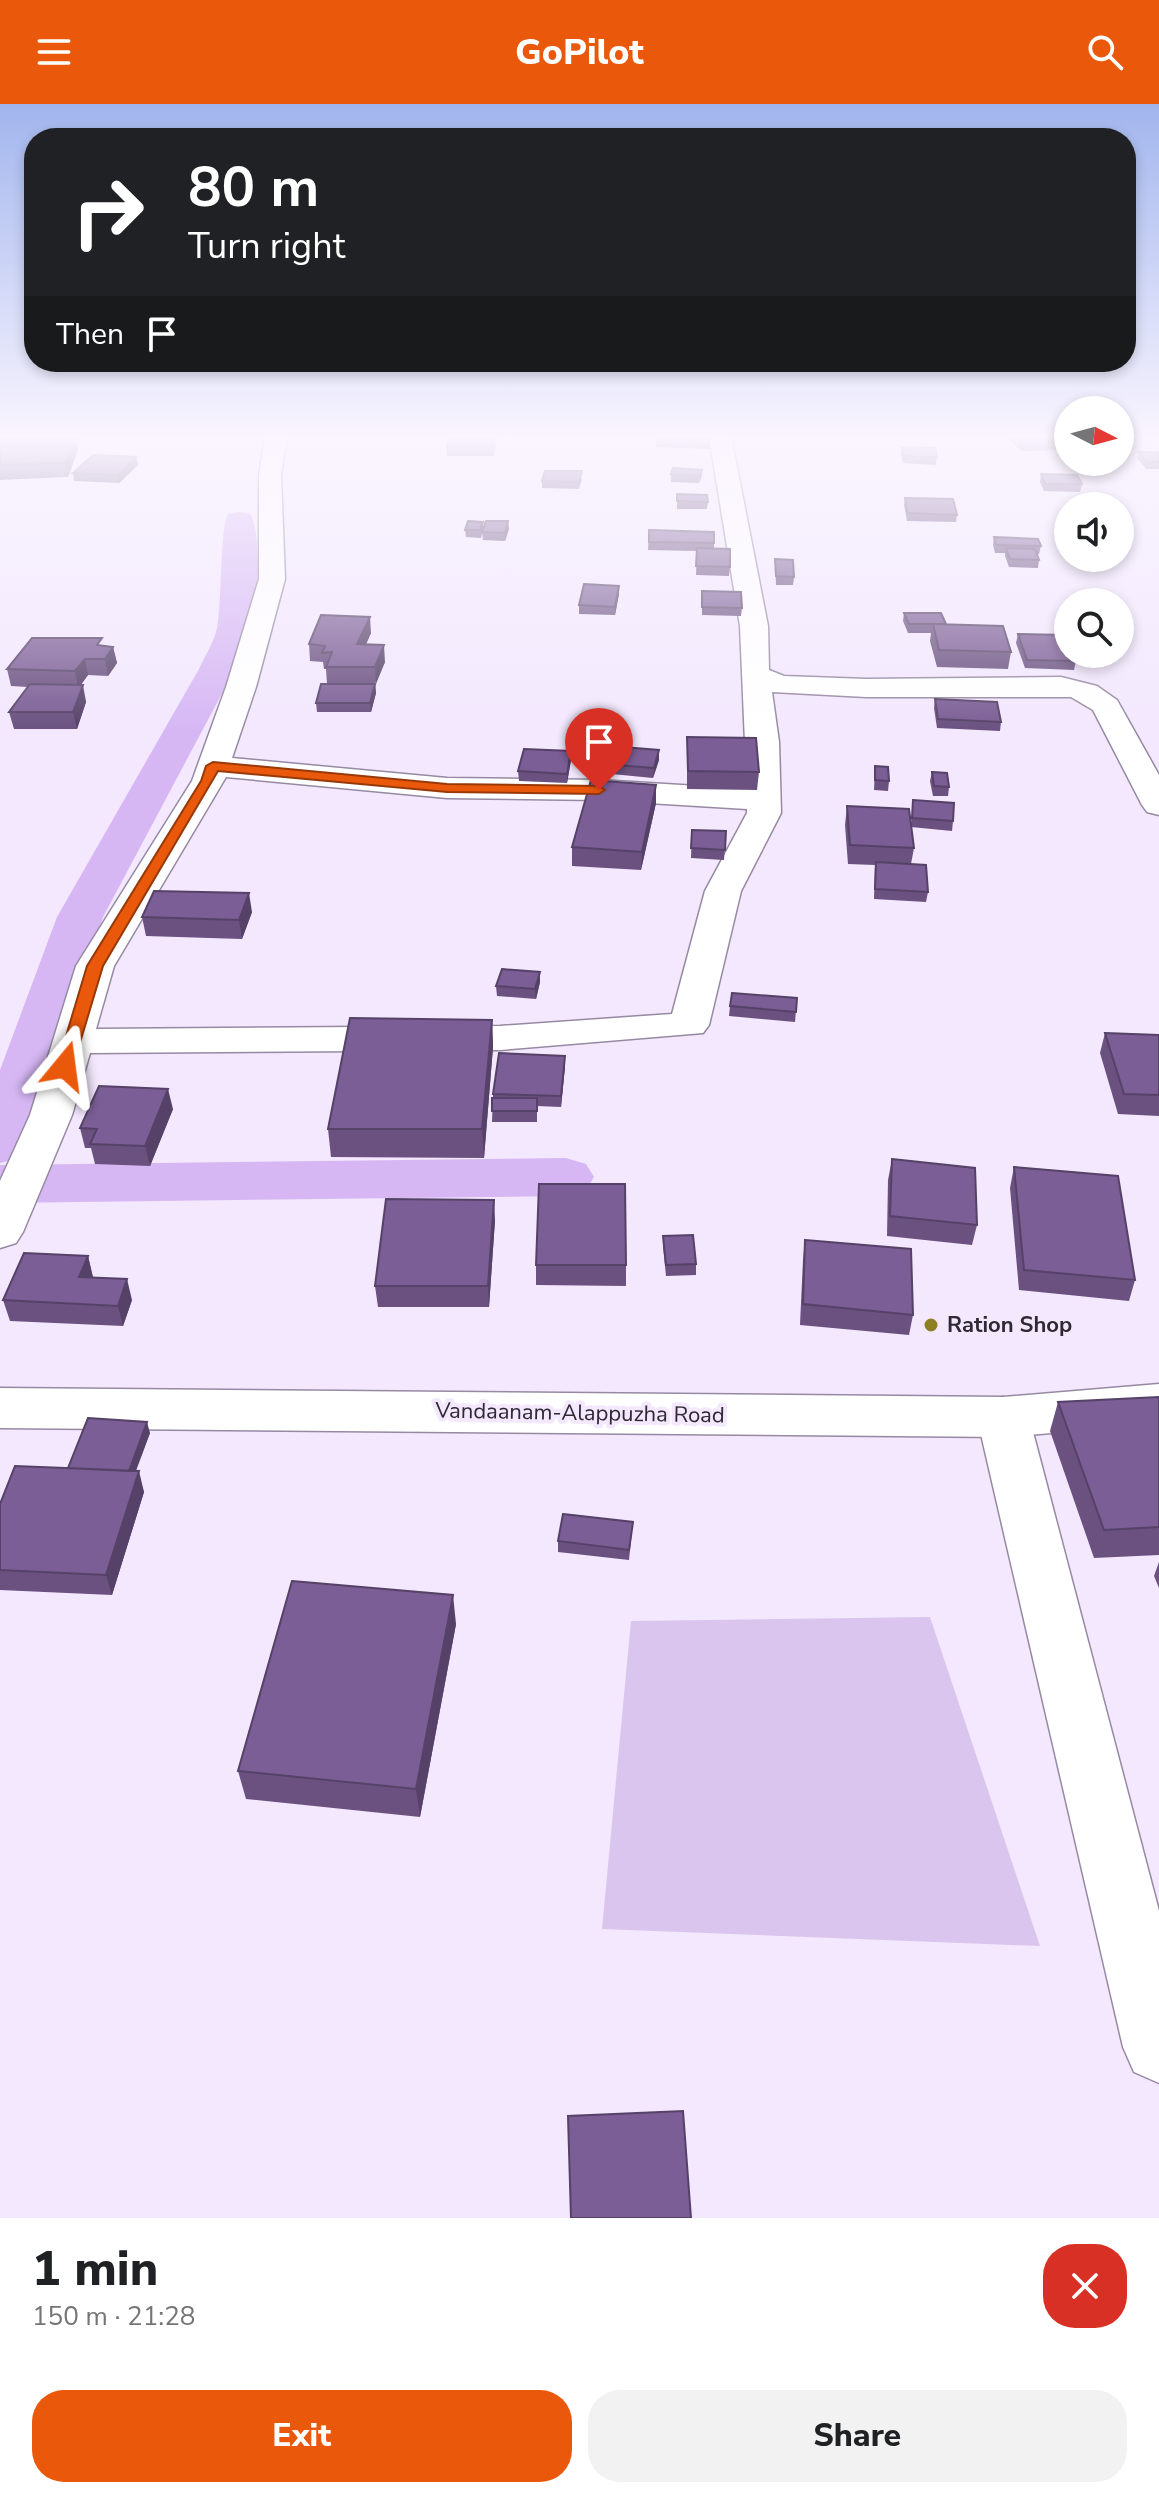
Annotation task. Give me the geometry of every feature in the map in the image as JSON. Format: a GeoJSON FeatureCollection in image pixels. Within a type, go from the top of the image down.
{"type":"FeatureCollection","features":[{"type":"Feature","properties":{"kind":"street"},"geometry":{"type":"LineString","coordinates":[[6,1217],[51,1115],[95,966],[208,781],[241,687],[272,579],[271,535]]}},
{"type":"Feature","properties":{"kind":"street"},"geometry":{"type":"LineString","coordinates":[[72,1041],[500,1038],[689,1025],[723,891],[764,813],[763,742],[755,675],[754,626],[739,535]]}},
{"type":"Feature","properties":{"kind":"street"},"geometry":{"type":"LineString","coordinates":[[755,675],[780,685],[1079,688],[1097,695],[1106,706],[1159,805]]}},
{"type":"Feature","properties":{"kind":"street"},"geometry":{"type":"LineString","coordinates":[[213,766],[447,788],[599,790],[700,799],[764,800]]}},
{"type":"Feature","properties":{"kind":"street","name":"Vandaanam-Alappuzha Road"},"geometry":{"type":"LineString","coordinates":[[0,1408],[1003,1417],[1159,1404]]}},
{"type":"Feature","properties":{"kind":"street"},"geometry":{"type":"LineString","coordinates":[[1003,1417],[1159,2047]]}},
{"type":"Feature","properties":{"kind":"shaded area"},"geometry":{"type":"Polygon","coordinates":[[[930,1617],[1040,1946],[602,1929],[631,1621],[930,1617]]]}},
{"type":"Feature","properties":{"kind":"building"},"geometry":{"type":"Polygon","coordinates":[[[649,535],[714,535],[714,543],[649,542],[649,535]]]}},
{"type":"Feature","properties":{"kind":"building"},"geometry":{"type":"Polygon","coordinates":[[[994,537],[1038,539],[1041,546],[996,545],[994,537]]]}},
{"type":"Feature","properties":{"kind":"building"},"geometry":{"type":"Polygon","coordinates":[[[697,548],[730,549],[730,567],[696,566],[697,548]]]}},
{"type":"Feature","properties":{"kind":"building"},"geometry":{"type":"Polygon","coordinates":[[[1006,548],[1035,549],[1039,560],[1010,559],[1006,548]]]}},
{"type":"Feature","properties":{"kind":"building"},"geometry":{"type":"Polygon","coordinates":[[[775,559],[793,560],[794,577],[776,576],[775,559]]]}},
{"type":"Feature","properties":{"kind":"building"},"geometry":{"type":"Polygon","coordinates":[[[584,584],[619,586],[615,607],[579,605],[584,584]]]}},
{"type":"Feature","properties":{"kind":"building"},"geometry":{"type":"Polygon","coordinates":[[[702,591],[741,592],[742,608],[702,607],[702,591]]]}},
{"type":"Feature","properties":{"kind":"building"},"geometry":{"type":"Polygon","coordinates":[[[904,613],[941,613],[946,624],[909,624],[904,613]]]}},
{"type":"Feature","properties":{"kind":"building"},"geometry":{"type":"Polygon","coordinates":[[[321,615],[370,617],[357,644],[384,645],[375,667],[326,667],[332,652],[322,653],[325,646],[309,644],[321,615]]]}},
{"type":"Feature","properties":{"kind":"building"},"geometry":{"type":"Polygon","coordinates":[[[933,624],[1003,626],[1011,652],[939,650],[933,624]]]}},
{"type":"Feature","properties":{"kind":"building"},"geometry":{"type":"Polygon","coordinates":[[[1018,634],[1054,635],[1054,661],[1027,660],[1018,634]]]}},
{"type":"Feature","properties":{"kind":"building"},"geometry":{"type":"Polygon","coordinates":[[[32,638],[102,638],[97,645],[113,647],[105,659],[85,659],[75,671],[7,669],[32,638]]]}},
{"type":"Feature","properties":{"kind":"building"},"geometry":{"type":"Polygon","coordinates":[[[30,684],[83,685],[73,712],[9,712],[30,684]]]}},
{"type":"Feature","properties":{"kind":"building"},"geometry":{"type":"Polygon","coordinates":[[[321,684],[375,684],[370,703],[316,703],[321,684]]]}},
{"type":"Feature","properties":{"kind":"building"},"geometry":{"type":"Polygon","coordinates":[[[935,699],[997,702],[1001,722],[938,719],[935,699]]]}},
{"type":"Feature","properties":{"kind":"building"},"geometry":{"type":"Polygon","coordinates":[[[687,737],[756,738],[759,772],[688,771],[687,737]]]}},
{"type":"Feature","properties":{"kind":"building"},"geometry":{"type":"Polygon","coordinates":[[[597,745],[659,750],[654,768],[591,763],[597,745]]]}},
{"type":"Feature","properties":{"kind":"building"},"geometry":{"type":"Polygon","coordinates":[[[524,749],[571,751],[567,774],[518,771],[524,749]]]}},
{"type":"Feature","properties":{"kind":"building"},"geometry":{"type":"Polygon","coordinates":[[[875,766],[888,767],[889,781],[875,780],[875,766]]]}},
{"type":"Feature","properties":{"kind":"building"},"geometry":{"type":"Polygon","coordinates":[[[932,772],[947,773],[949,787],[934,786],[932,772]]]}},
{"type":"Feature","properties":{"kind":"building"},"geometry":{"type":"Polygon","coordinates":[[[591,780],[656,785],[642,852],[572,847],[591,780]]]}},
{"type":"Feature","properties":{"kind":"building"},"geometry":{"type":"Polygon","coordinates":[[[913,800],[954,803],[953,821],[912,818],[913,800]]]}},
{"type":"Feature","properties":{"kind":"building"},"geometry":{"type":"Polygon","coordinates":[[[847,806],[909,809],[914,848],[850,845],[847,806]]]}},
{"type":"Feature","properties":{"kind":"building"},"geometry":{"type":"Polygon","coordinates":[[[692,830],[726,831],[725,850],[691,848],[692,830]]]}},
{"type":"Feature","properties":{"kind":"building"},"geometry":{"type":"Polygon","coordinates":[[[876,862],[926,865],[928,892],[875,889],[876,862]]]}},
{"type":"Feature","properties":{"kind":"building"},"geometry":{"type":"Polygon","coordinates":[[[154,891],[249,893],[239,920],[142,917],[154,891]]]}},
{"type":"Feature","properties":{"kind":"building"},"geometry":{"type":"Polygon","coordinates":[[[502,969],[540,972],[535,989],[496,986],[502,969]]]}},
{"type":"Feature","properties":{"kind":"building"},"geometry":{"type":"Polygon","coordinates":[[[732,993],[797,998],[796,1012],[730,1006],[732,993]]]}},
{"type":"Feature","properties":{"kind":"building"},"geometry":{"type":"Polygon","coordinates":[[[350,1018],[492,1020],[482,1129],[328,1129],[350,1018]]]}},
{"type":"Feature","properties":{"kind":"building"},"geometry":{"type":"Polygon","coordinates":[[[1105,1033],[1159,1035],[1159,1095],[1124,1094],[1105,1033]]]}},
{"type":"Feature","properties":{"kind":"building"},"geometry":{"type":"Polygon","coordinates":[[[499,1053],[565,1056],[561,1096],[493,1094],[499,1053]]]}},
{"type":"Feature","properties":{"kind":"building"},"geometry":{"type":"Polygon","coordinates":[[[99,1086],[168,1089],[145,1146],[90,1144],[97,1129],[80,1128],[99,1086]]]}},
{"type":"Feature","properties":{"kind":"building"},"geometry":{"type":"Polygon","coordinates":[[[492,1098],[537,1098],[537,1111],[492,1111],[492,1098]]]}},
{"type":"Feature","properties":{"kind":"building"},"geometry":{"type":"Polygon","coordinates":[[[892,1159],[975,1168],[977,1225],[890,1216],[892,1159]]]}},
{"type":"Feature","properties":{"kind":"building"},"geometry":{"type":"Polygon","coordinates":[[[1014,1167],[1118,1176],[1135,1280],[1024,1270],[1014,1167]]]}},
{"type":"Feature","properties":{"kind":"building"},"geometry":{"type":"Polygon","coordinates":[[[539,1184],[625,1184],[626,1265],[536,1265],[539,1184]]]}},
{"type":"Feature","properties":{"kind":"building"},"geometry":{"type":"Polygon","coordinates":[[[386,1199],[494,1200],[488,1286],[375,1286],[386,1199]]]}},
{"type":"Feature","properties":{"kind":"building"},"geometry":{"type":"Polygon","coordinates":[[[693,1235],[696,1264],[666,1265],[663,1236],[693,1235]]]}},
{"type":"Feature","properties":{"kind":"building"},"geometry":{"type":"Polygon","coordinates":[[[805,1240],[911,1249],[913,1315],[803,1304],[805,1240]]]}},
{"type":"Feature","properties":{"kind":"building"},"geometry":{"type":"Polygon","coordinates":[[[24,1253],[88,1256],[79,1277],[127,1279],[118,1306],[3,1300],[24,1253]]]}},
{"type":"Feature","properties":{"kind":"building"},"geometry":{"type":"Polygon","coordinates":[[[1159,1397],[1159,1527],[1104,1530],[1058,1402],[1159,1397]]]}},
{"type":"Feature","properties":{"kind":"building"},"geometry":{"type":"Polygon","coordinates":[[[88,1418],[147,1422],[129,1471],[68,1468],[88,1418]]]}},
{"type":"Feature","properties":{"kind":"building"},"geometry":{"type":"Polygon","coordinates":[[[15,1466],[139,1471],[106,1575],[0,1570],[0,1504],[15,1466]]]}},
{"type":"Feature","properties":{"kind":"building"},"geometry":{"type":"Polygon","coordinates":[[[563,1514],[633,1522],[629,1550],[558,1541],[563,1514]]]}},
{"type":"Feature","properties":{"kind":"building"},"geometry":{"type":"Polygon","coordinates":[[[292,1581],[453,1595],[416,1789],[238,1771],[292,1581]]]}},
{"type":"Feature","properties":{"kind":"building"},"geometry":{"type":"Polygon","coordinates":[[[683,2111],[691,2218],[571,2218],[568,2116],[683,2111]]]}},
{"type":"Feature","properties":{"kind":"waterway"},"geometry":{"type":"LineString","coordinates":[[0,1145],[80,917],[217,669],[234,630],[239,535]]}},
{"type":"Feature","properties":{"kind":"waterway"},"geometry":{"type":"LineString","coordinates":[[0,1184],[566,1177]]}},
{"type":"Feature","properties":{"kind":"place","name":"Ration Shop"},"geometry":{"type":"Point","coordinates":[931,1325]}},
{"type":"Feature","properties":{"kind":"route"},"geometry":{"type":"LineString","coordinates":[[65,1066],[95,966],[167,843],[208,781],[213,766],[447,788],[599,790]]}}]}
